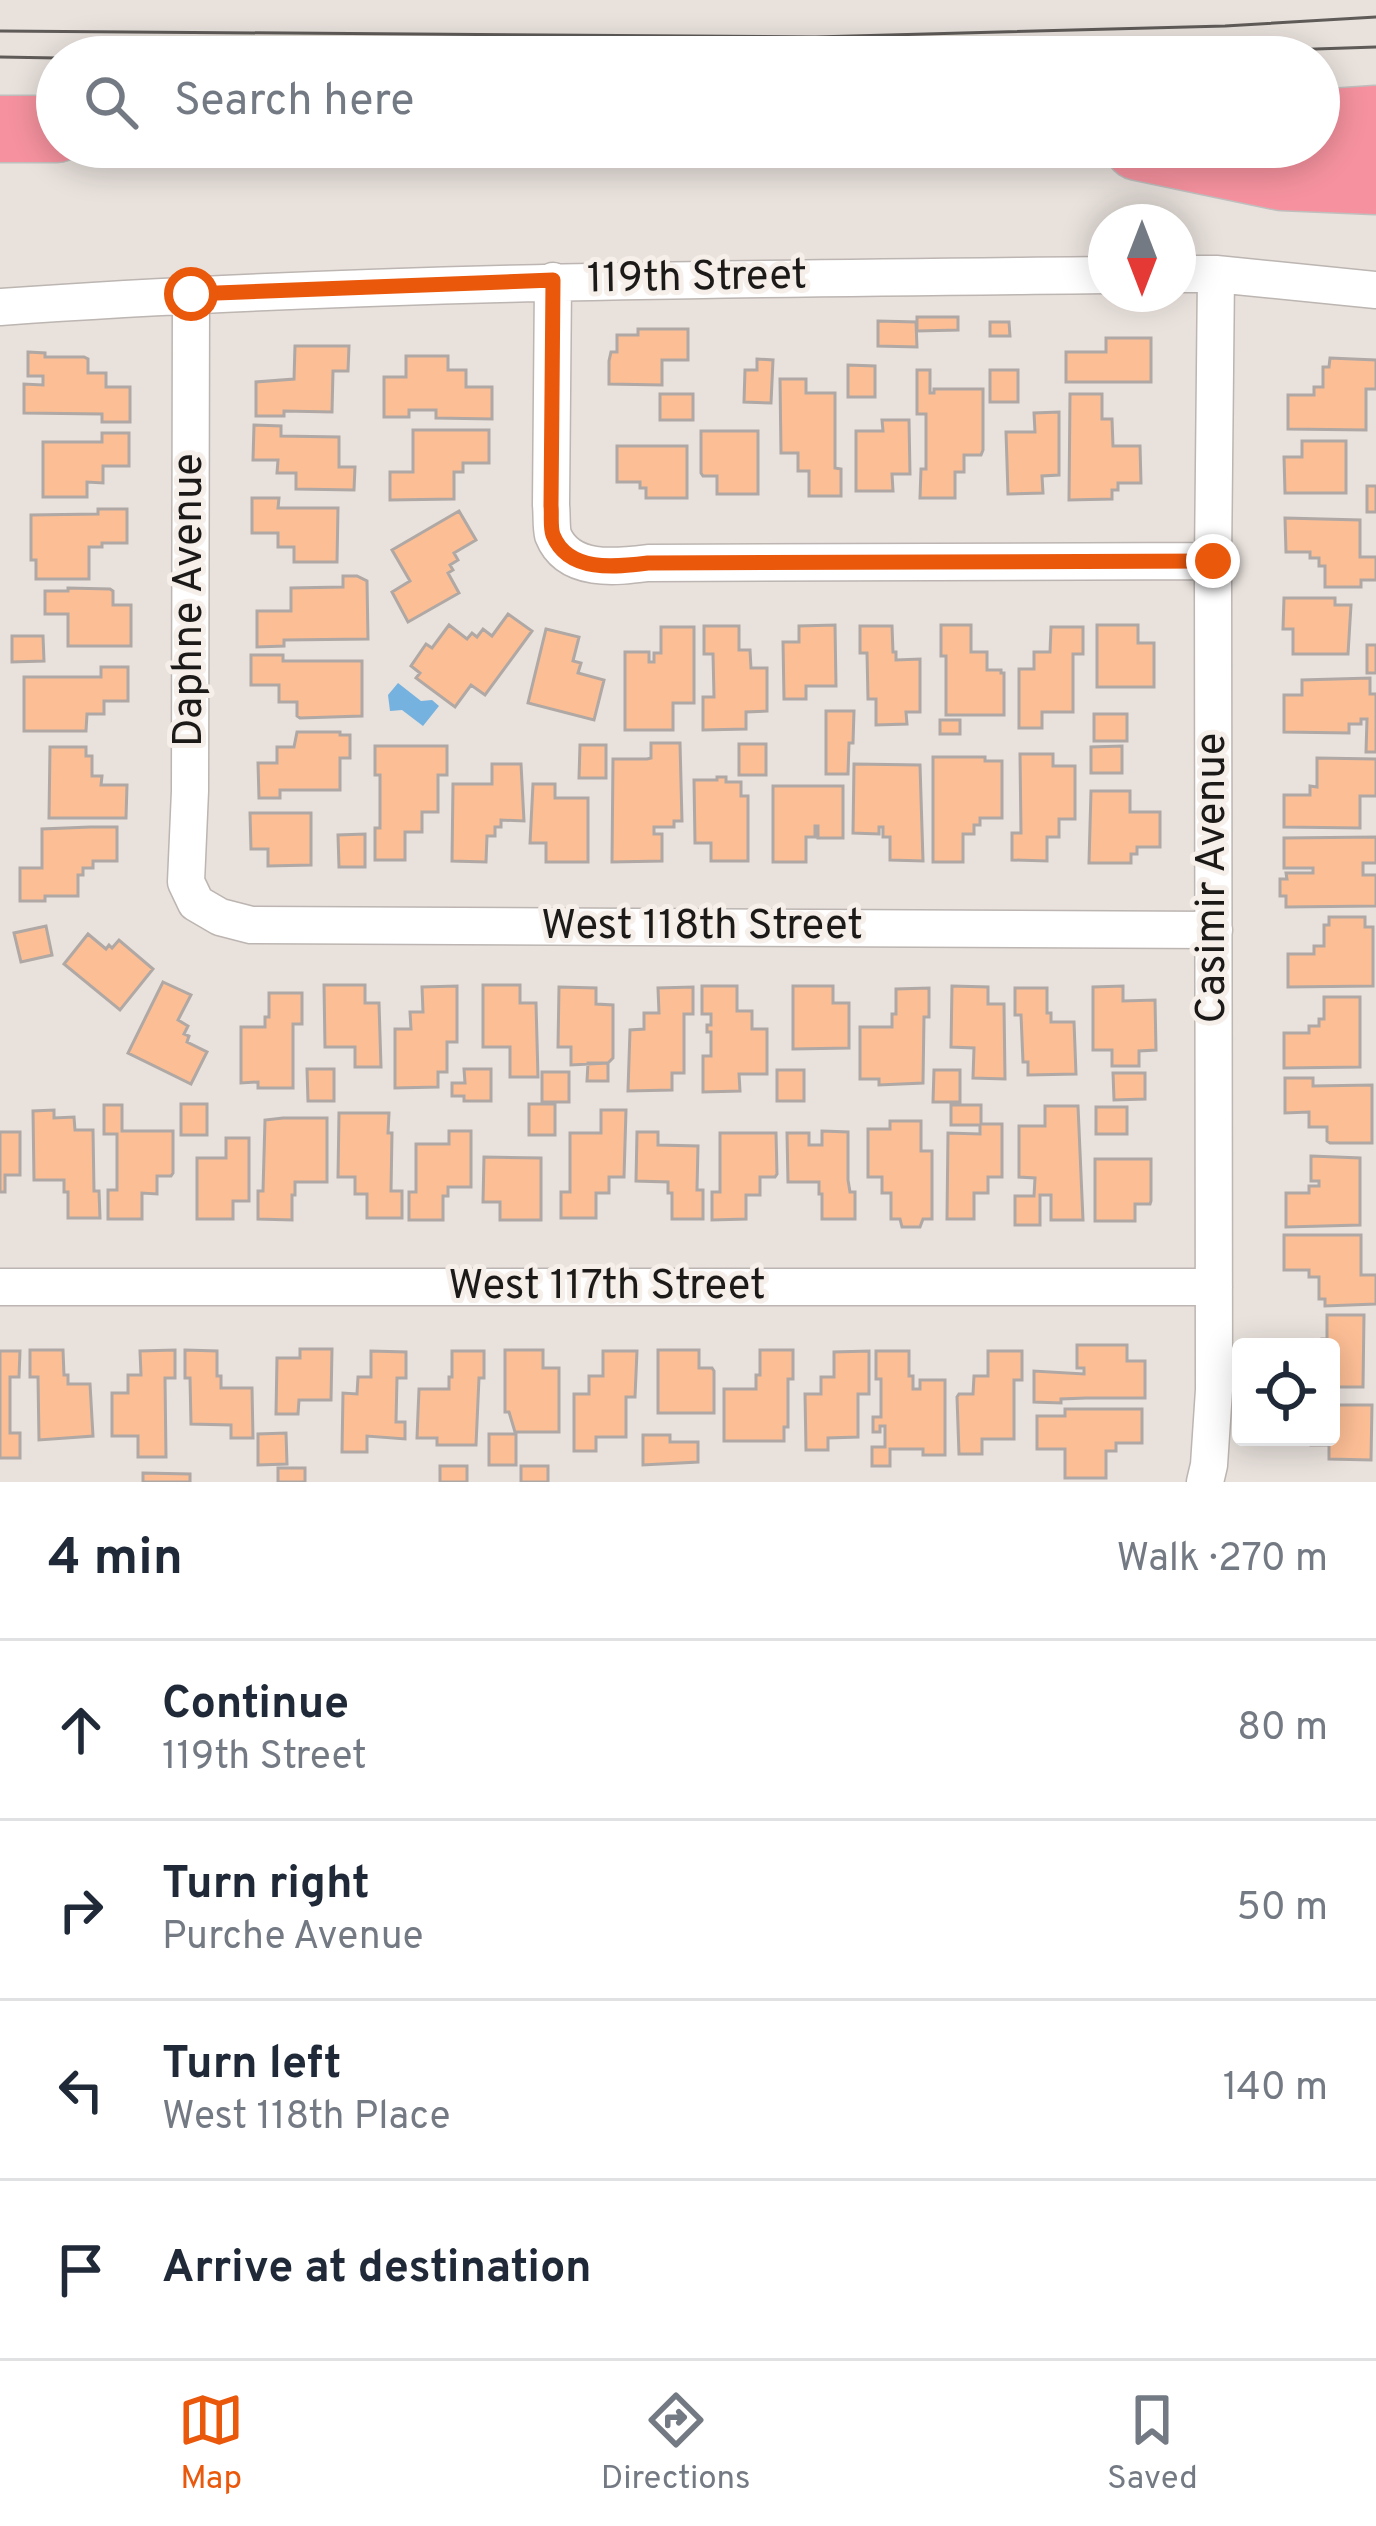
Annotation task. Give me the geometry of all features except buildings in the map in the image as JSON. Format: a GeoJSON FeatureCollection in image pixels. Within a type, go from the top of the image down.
{"type":"FeatureCollection","features":[{"type":"Feature","properties":{"kind":"highway"},"geometry":{"type":"LineString","coordinates":[[1340,122],[1376,119]]}},
{"type":"Feature","properties":{"kind":"highway"},"geometry":{"type":"LineString","coordinates":[[0,129],[36,129]]}},
{"type":"Feature","properties":{"kind":"highway"},"geometry":{"type":"LineString","coordinates":[[1239,168],[1282,177],[1376,181]]}},
{"type":"Feature","properties":{"kind":"street"},"geometry":{"type":"LineString","coordinates":[[1196,274],[1376,290]]}},
{"type":"Feature","properties":{"kind":"street","name":"Casimir Avenue"},"geometry":{"type":"LineString","coordinates":[[1205,1482],[1214,1390],[1216,274]]}},
{"type":"Feature","properties":{"kind":"street","name":"119th Street"},"geometry":{"type":"LineString","coordinates":[[0,307],[191,294],[553,280],[1088,275]]}},
{"type":"Feature","properties":{"kind":"street"},"geometry":{"type":"LineString","coordinates":[[553,280],[553,535],[566,552],[586,565],[1213,561]]}},
{"type":"Feature","properties":{"kind":"street","name":"Daphne Avenue"},"geometry":{"type":"LineString","coordinates":[[191,294],[186,882],[196,903]]}},
{"type":"Feature","properties":{"kind":"street","name":"West 118th Street"},"geometry":{"type":"LineString","coordinates":[[196,903],[220,917],[251,925],[1214,930]]}},
{"type":"Feature","properties":{"kind":"street","name":"West 117th Street"},"geometry":{"type":"LineString","coordinates":[[0,1287],[1214,1287]]}},
{"type":"Feature","properties":{"kind":"water"},"geometry":{"type":"Polygon","coordinates":[[[398,683],[421,701],[432,700],[439,706],[423,726],[402,710],[390,711],[388,695],[398,683]]]}},
{"type":"Feature","properties":{"kind":"tram line"},"geometry":{"type":"LineString","coordinates":[[852,36],[1376,17]]}},
{"type":"Feature","properties":{"kind":"tram line"},"geometry":{"type":"LineString","coordinates":[[0,31],[679,36]]}},
{"type":"Feature","properties":{"kind":"tram line"},"geometry":{"type":"LineString","coordinates":[[1340,48],[1376,47]]}},
{"type":"Feature","properties":{"kind":"tram line"},"geometry":{"type":"LineString","coordinates":[[0,57],[36,58]]}},
{"type":"Feature","properties":{"kind":"route"},"geometry":{"type":"LineString","coordinates":[[191,294],[553,280],[553,535],[566,552],[586,565],[1213,561]]}}]}
